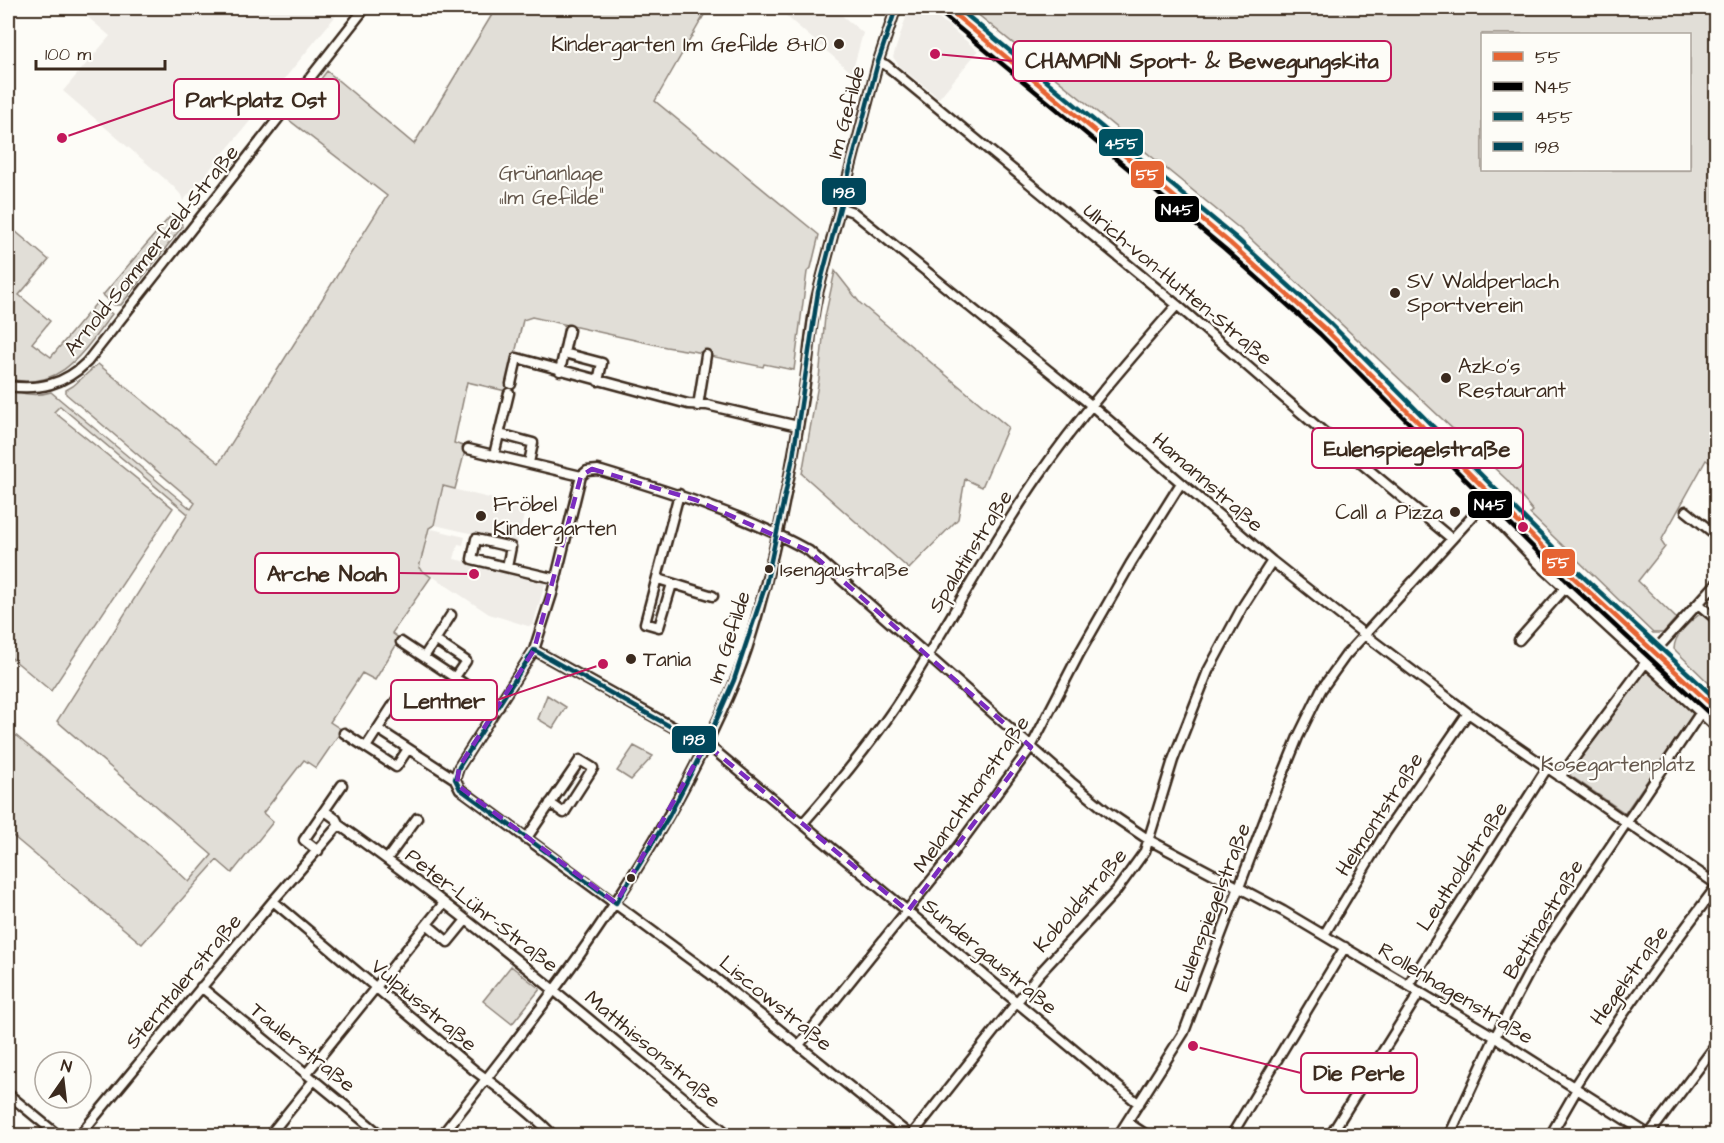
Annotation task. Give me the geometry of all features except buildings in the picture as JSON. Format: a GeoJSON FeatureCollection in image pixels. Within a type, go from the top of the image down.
{"type":"FeatureCollection","features":[{"type":"Feature","properties":{"kind":"main road"},"geometry":{"type":"LineString","coordinates":[[947,8],[1230,243],[1324,329],[1488,499],[1716,709]]}},
{"type":"Feature","properties":{"kind":"street","name":"Arnold-Sommerfeld-Straße"},"geometry":{"type":"LineString","coordinates":[[8,386],[30,388],[53,385],[68,378],[87,362],[365,8]]}},
{"type":"Feature","properties":{"kind":"street","name":"Im Gefilde"},"geometry":{"type":"LineString","coordinates":[[441,1136],[555,990],[616,903],[677,802],[726,702],[747,648],[778,535],[798,426],[813,312],[878,62],[896,8]]}},
{"type":"Feature","properties":{"kind":"street","name":"Ulrich-von-Hutten-Straße"},"geometry":{"type":"LineString","coordinates":[[878,62],[886,65],[1177,305],[1314,424],[1452,539]]}},
{"type":"Feature","properties":{"kind":"street","name":"Hamannstraße"},"geometry":{"type":"LineString","coordinates":[[839,207],[853,213],[1091,405],[1272,561],[1364,634],[1468,713],[1560,777]]}},
{"type":"Feature","properties":{"kind":"street","name":"Spalatinstraße"},"geometry":{"type":"LineString","coordinates":[[803,823],[836,785],[884,722],[1014,513],[1091,405],[1177,305]]}},
{"type":"Feature","properties":{"kind":"street"},"geometry":{"type":"LineString","coordinates":[[560,371],[570,330]]}},
{"type":"Feature","properties":{"kind":"street"},"geometry":{"type":"LineString","coordinates":[[564,353],[602,363],[598,381]]}},
{"type":"Feature","properties":{"kind":"street"},"geometry":{"type":"LineString","coordinates":[[698,405],[706,355]]}},
{"type":"Feature","properties":{"kind":"street"},"geometry":{"type":"LineString","coordinates":[[494,455],[517,358],[598,381],[798,426]]}},
{"type":"Feature","properties":{"kind":"street"},"geometry":{"type":"LineString","coordinates":[[500,434],[533,443],[529,463]]}},
{"type":"Feature","properties":{"kind":"street"},"geometry":{"type":"LineString","coordinates":[[468,449],[581,476]]}},
{"type":"Feature","properties":{"kind":"street"},"geometry":{"type":"LineString","coordinates":[[455,779],[459,767],[534,651],[556,579],[581,476],[592,469],[679,494],[778,535],[809,551],[1109,813],[1149,840],[1239,886]]}},
{"type":"Feature","properties":{"kind":"street","name":"Melanchthonstraße"},"geometry":{"type":"LineString","coordinates":[[799,1045],[908,911],[992,802],[1031,747],[1079,654],[1125,573],[1181,483]]}},
{"type":"Feature","properties":{"kind":"street"},"geometry":{"type":"LineString","coordinates":[[672,584],[659,627],[645,623],[679,494]]}},
{"type":"Feature","properties":{"kind":"street","name":"Eulenspiegelstraße"},"geometry":{"type":"LineString","coordinates":[[1118,1136],[1184,1032],[1298,737],[1321,690],[1364,634],[1488,499]]}},
{"type":"Feature","properties":{"kind":"street"},"geometry":{"type":"LineString","coordinates":[[1488,499],[1505,529],[1565,588],[1716,727]]}},
{"type":"Feature","properties":{"kind":"street"},"geometry":{"type":"LineString","coordinates":[[1686,511],[1716,535]]}},
{"type":"Feature","properties":{"kind":"street"},"geometry":{"type":"LineString","coordinates":[[507,567],[512,547],[476,539],[472,559],[556,579]]}},
{"type":"Feature","properties":{"kind":"street","name":"Koboldstraße"},"geometry":{"type":"LineString","coordinates":[[911,1136],[1016,1003],[1116,891],[1145,852],[1173,760],[1208,671],[1243,606],[1272,561]]}},
{"type":"Feature","properties":{"kind":"street"},"geometry":{"type":"LineString","coordinates":[[658,579],[713,596]]}},
{"type":"Feature","properties":{"kind":"street"},"geometry":{"type":"LineString","coordinates":[[1654,652],[1716,584]]}},
{"type":"Feature","properties":{"kind":"street"},"geometry":{"type":"LineString","coordinates":[[1519,640],[1565,588]]}},
{"type":"Feature","properties":{"kind":"street"},"geometry":{"type":"LineString","coordinates":[[1698,604],[1716,619]]}},
{"type":"Feature","properties":{"kind":"street"},"geometry":{"type":"LineString","coordinates":[[424,657],[451,615]]}},
{"type":"Feature","properties":{"kind":"street"},"geometry":{"type":"LineString","coordinates":[[435,640],[466,661],[455,677]]}},
{"type":"Feature","properties":{"kind":"street"},"geometry":{"type":"LineString","coordinates":[[401,642],[499,706]]}},
{"type":"Feature","properties":{"kind":"street","name":"Sundergaustraße"},"geometry":{"type":"LineString","coordinates":[[534,651],[714,750],[1139,1104]]}},
{"type":"Feature","properties":{"kind":"street"},"geometry":{"type":"LineString","coordinates":[[1646,662],[1560,777],[1716,885]]}},
{"type":"Feature","properties":{"kind":"street"},"geometry":{"type":"LineString","coordinates":[[366,747],[399,696]]}},
{"type":"Feature","properties":{"kind":"street"},"geometry":{"type":"LineString","coordinates":[[1625,822],[1701,712]]}},
{"type":"Feature","properties":{"kind":"street","name":"Helmontstraße"},"geometry":{"type":"LineString","coordinates":[[1324,935],[1386,832],[1468,713]]}},
{"type":"Feature","properties":{"kind":"street","name":"Liscowstraße"},"geometry":{"type":"LineString","coordinates":[[378,729],[455,779],[460,789],[709,973],[911,1136]]}},
{"type":"Feature","properties":{"kind":"street"},"geometry":{"type":"LineString","coordinates":[[344,733],[396,767],[408,749]]}},
{"type":"Feature","properties":{"kind":"street"},"geometry":{"type":"LineString","coordinates":[[526,839],[550,803],[580,760],[593,768],[564,813],[550,803]]}},
{"type":"Feature","properties":{"kind":"street","name":"Leutholdstraße"},"geometry":{"type":"LineString","coordinates":[[1408,985],[1547,768]]}},
{"type":"Feature","properties":{"kind":"street"},"geometry":{"type":"LineString","coordinates":[[318,851],[304,840],[342,785]]}},
{"type":"Feature","properties":{"kind":"street"},"geometry":{"type":"LineString","coordinates":[[324,811],[336,819],[339,825]]}},
{"type":"Feature","properties":{"kind":"street","name":"Peter-Lühr-Straße"},"geometry":{"type":"LineString","coordinates":[[387,859],[417,818]]}},
{"type":"Feature","properties":{"kind":"street","name":"Bettinastraße"},"geometry":{"type":"LineString","coordinates":[[1449,1136],[1542,948],[1625,822]]}},
{"type":"Feature","properties":{"kind":"street","name":"Sterntalerstraße"},"geometry":{"type":"LineString","coordinates":[[79,1136],[201,987],[339,825]]}},
{"type":"Feature","properties":{"kind":"street","name":"Peter-Lühr-Straße"},"geometry":{"type":"LineString","coordinates":[[339,825],[387,859],[555,990]]}},
{"type":"Feature","properties":{"kind":"street","name":"Hegelstraße"},"geometry":{"type":"LineString","coordinates":[[1550,1136],[1604,1040],[1716,885]]}},
{"type":"Feature","properties":{"kind":"street","name":"Rollenhagenstraße"},"geometry":{"type":"LineString","coordinates":[[1239,886],[1496,1037],[1649,1135]]}},
{"type":"Feature","properties":{"kind":"street","name":"Vulpiusstraße"},"geometry":{"type":"LineString","coordinates":[[273,901],[376,989],[544,1125],[554,1136]]}},
{"type":"Feature","properties":{"kind":"street"},"geometry":{"type":"LineString","coordinates":[[269,1136],[376,989],[444,903]]}},
{"type":"Feature","properties":{"kind":"street"},"geometry":{"type":"LineString","coordinates":[[428,925],[448,942],[466,920]]}},
{"type":"Feature","properties":{"kind":"street"},"geometry":{"type":"LineString","coordinates":[[1232,1136],[1345,947]]}},
{"type":"Feature","properties":{"kind":"street","name":"Taulerstraße"},"geometry":{"type":"LineString","coordinates":[[201,987],[382,1136]]}},
{"type":"Feature","properties":{"kind":"street","name":"Matthissonstraße"},"geometry":{"type":"LineString","coordinates":[[555,990],[725,1132],[722,1136]]}},
{"type":"Feature","properties":{"kind":"street"},"geometry":{"type":"LineString","coordinates":[[1330,1136],[1420,992]]}},
{"type":"Feature","properties":{"kind":"street"},"geometry":{"type":"LineString","coordinates":[[1649,1135],[1716,1045]]}},
{"type":"Feature","properties":{"kind":"street"},"geometry":{"type":"LineString","coordinates":[[8,1094],[59,1136]]}},
{"type":"Feature","properties":{"kind":"street"},"geometry":{"type":"LineString","coordinates":[[1127,1122],[1148,1136]]}},
{"type":"Feature","properties":{"kind":"highlighted area"},"geometry":{"type":"Polygon","coordinates":[[[592,469],[696,500],[809,551],[1031,747],[908,911],[706,744],[616,903],[457,785],[459,767],[534,650],[581,476],[592,469]]]}},
{"type":"Feature","properties":{"kind":"shaded area"},"geometry":{"type":"Polygon","coordinates":[[[77,8],[342,8],[183,201],[172,185],[63,91],[110,36],[77,8]]]}},
{"type":"Feature","properties":{"kind":"shaded area","name":"Kindergarten Im Gefilde 8+10"},"geometry":{"type":"Polygon","coordinates":[[[777,8],[833,8],[863,33],[852,73],[777,8]]]}},
{"type":"Feature","properties":{"kind":"shaded area"},"geometry":{"type":"Polygon","coordinates":[[[909,8],[931,11],[978,51],[939,98],[900,67],[893,57],[909,8]]]}},
{"type":"Feature","properties":{"kind":"shaded area","name":"Fröbel Kindergarten"},"geometry":{"type":"Polygon","coordinates":[[[444,487],[526,507],[517,544],[435,525],[444,487]]]}},
{"type":"Feature","properties":{"kind":"shaded area"},"geometry":{"type":"Polygon","coordinates":[[[432,529],[465,537],[463,545],[458,544],[454,559],[546,580],[533,625],[528,626],[489,614],[420,568],[432,529]]]}},
{"type":"Feature","properties":{"kind":"green space","name":"Grünanlage „Im Gefilde“"},"geometry":{"type":"Polygon","coordinates":[[[496,8],[708,8],[655,101],[819,235],[811,268],[807,272],[794,370],[764,364],[763,367],[532,317],[523,320],[506,391],[467,382],[454,443],[466,447],[455,489],[443,486],[434,525],[429,528],[419,568],[431,577],[392,633],[400,639],[375,680],[362,673],[330,722],[342,730],[316,768],[304,760],[263,813],[273,822],[232,873],[217,860],[142,944],[8,832],[8,729],[160,855],[189,882],[212,855],[57,721],[188,514],[60,406],[54,412],[173,508],[51,691],[8,655],[8,388],[29,394],[51,392],[191,509],[195,503],[66,394],[66,390],[98,364],[219,463],[387,196],[289,120],[327,71],[414,144],[496,8]]]}},
{"type":"Feature","properties":{"kind":"green space"},"geometry":{"type":"Polygon","coordinates":[[[970,8],[1716,8],[1716,467],[1706,460],[1661,541],[1665,547],[1638,581],[1676,618],[1663,633],[1653,633],[1530,514],[1533,511],[1507,480],[1240,229],[970,8]]]}},
{"type":"Feature","properties":{"kind":"green space"},"geometry":{"type":"Polygon","coordinates":[[[173,213],[181,219],[182,227],[121,305],[114,305],[103,295],[173,213]]]}},
{"type":"Feature","properties":{"kind":"green space"},"geometry":{"type":"Polygon","coordinates":[[[8,225],[49,260],[19,295],[50,321],[32,343],[51,357],[98,301],[112,314],[81,354],[57,374],[43,379],[27,381],[8,379],[8,225]]]}},
{"type":"Feature","properties":{"kind":"green space"},"geometry":{"type":"Polygon","coordinates":[[[835,271],[860,303],[1008,427],[982,487],[965,479],[958,519],[909,569],[802,474],[819,379],[825,317],[835,271]]]}},
{"type":"Feature","properties":{"kind":"green space"},"geometry":{"type":"Polygon","coordinates":[[[1701,613],[1716,626],[1716,690],[1674,649],[1680,633],[1701,613]]]}},
{"type":"Feature","properties":{"kind":"green space","name":"Kosegartenplatz"},"geometry":{"type":"Polygon","coordinates":[[[1646,671],[1694,713],[1625,813],[1568,774],[1646,671]]]}},
{"type":"Feature","properties":{"kind":"green space"},"geometry":{"type":"Polygon","coordinates":[[[547,695],[566,707],[553,728],[538,719],[547,695]]]}},
{"type":"Feature","properties":{"kind":"green space"},"geometry":{"type":"Polygon","coordinates":[[[634,746],[653,756],[631,780],[617,771],[634,746]]]}},
{"type":"Feature","properties":{"kind":"green space"},"geometry":{"type":"Polygon","coordinates":[[[511,966],[540,989],[512,1024],[483,1001],[511,966]]]}},
{"type":"Feature","properties":{"kind":"transit line","name":"198"},"geometry":{"type":"LineString","coordinates":[[705,746],[734,680],[766,584],[793,457],[818,292],[878,62],[896,8]]}},
{"type":"Feature","properties":{"kind":"transit line","name":"55"},"geometry":{"type":"LineString","coordinates":[[947,8],[1230,243],[1325,329],[1573,577],[1716,709]]}},
{"type":"Feature","properties":{"kind":"transit line","name":"455"},"geometry":{"type":"LineString","coordinates":[[958,8],[1235,237],[1330,323],[1578,572],[1716,699]]}},
{"type":"Feature","properties":{"kind":"transit line","name":"N45"},"geometry":{"type":"LineString","coordinates":[[942,14],[1225,249],[1320,334],[1568,582],[1711,715]]}},
{"type":"Feature","properties":{"kind":"transit line","name":"198"},"geometry":{"type":"LineString","coordinates":[[534,650],[705,746],[669,816],[616,903],[460,789],[455,779],[459,767],[534,650]]}},
{"type":"Feature","properties":{"kind":"place","name":"Kindergarten Im Gefilde 8+10"},"geometry":{"type":"Point","coordinates":[839,44]}},
{"type":"Feature","properties":{"kind":"place","name":"CHAMPINI Sport- & Bewegungskita"},"geometry":{"type":"Point","coordinates":[935,54]}},
{"type":"Feature","properties":{"kind":"place","name":"Parkplatz Ost"},"geometry":{"type":"Point","coordinates":[62,138]}},
{"type":"Feature","properties":{"kind":"place","name":"SV Waldperlach Sportverein"},"geometry":{"type":"Point","coordinates":[1395,293]}},
{"type":"Feature","properties":{"kind":"place","name":"Azko's Restaurant"},"geometry":{"type":"Point","coordinates":[1446,378]}},
{"type":"Feature","properties":{"kind":"place","name":"Call a Pizza"},"geometry":{"type":"Point","coordinates":[1455,512]}},
{"type":"Feature","properties":{"kind":"place","name":"Fröbel Kindergarten"},"geometry":{"type":"Point","coordinates":[481,516]}},
{"type":"Feature","properties":{"kind":"place","name":"Eulenspiegelstraße"},"geometry":{"type":"Point","coordinates":[1523,527]}},
{"type":"Feature","properties":{"kind":"place","name":"Isengaustraße"},"geometry":{"type":"Point","coordinates":[769,569]}},
{"type":"Feature","properties":{"kind":"place","name":"Arche Noah"},"geometry":{"type":"Point","coordinates":[474,574]}},
{"type":"Feature","properties":{"kind":"place","name":"Tania"},"geometry":{"type":"Point","coordinates":[631,659]}},
{"type":"Feature","properties":{"kind":"place","name":"Lentner"},"geometry":{"type":"Point","coordinates":[603,664]}},
{"type":"Feature","properties":{"kind":"place","name":"Die Perle"},"geometry":{"type":"Point","coordinates":[1193,1046]}}]}
